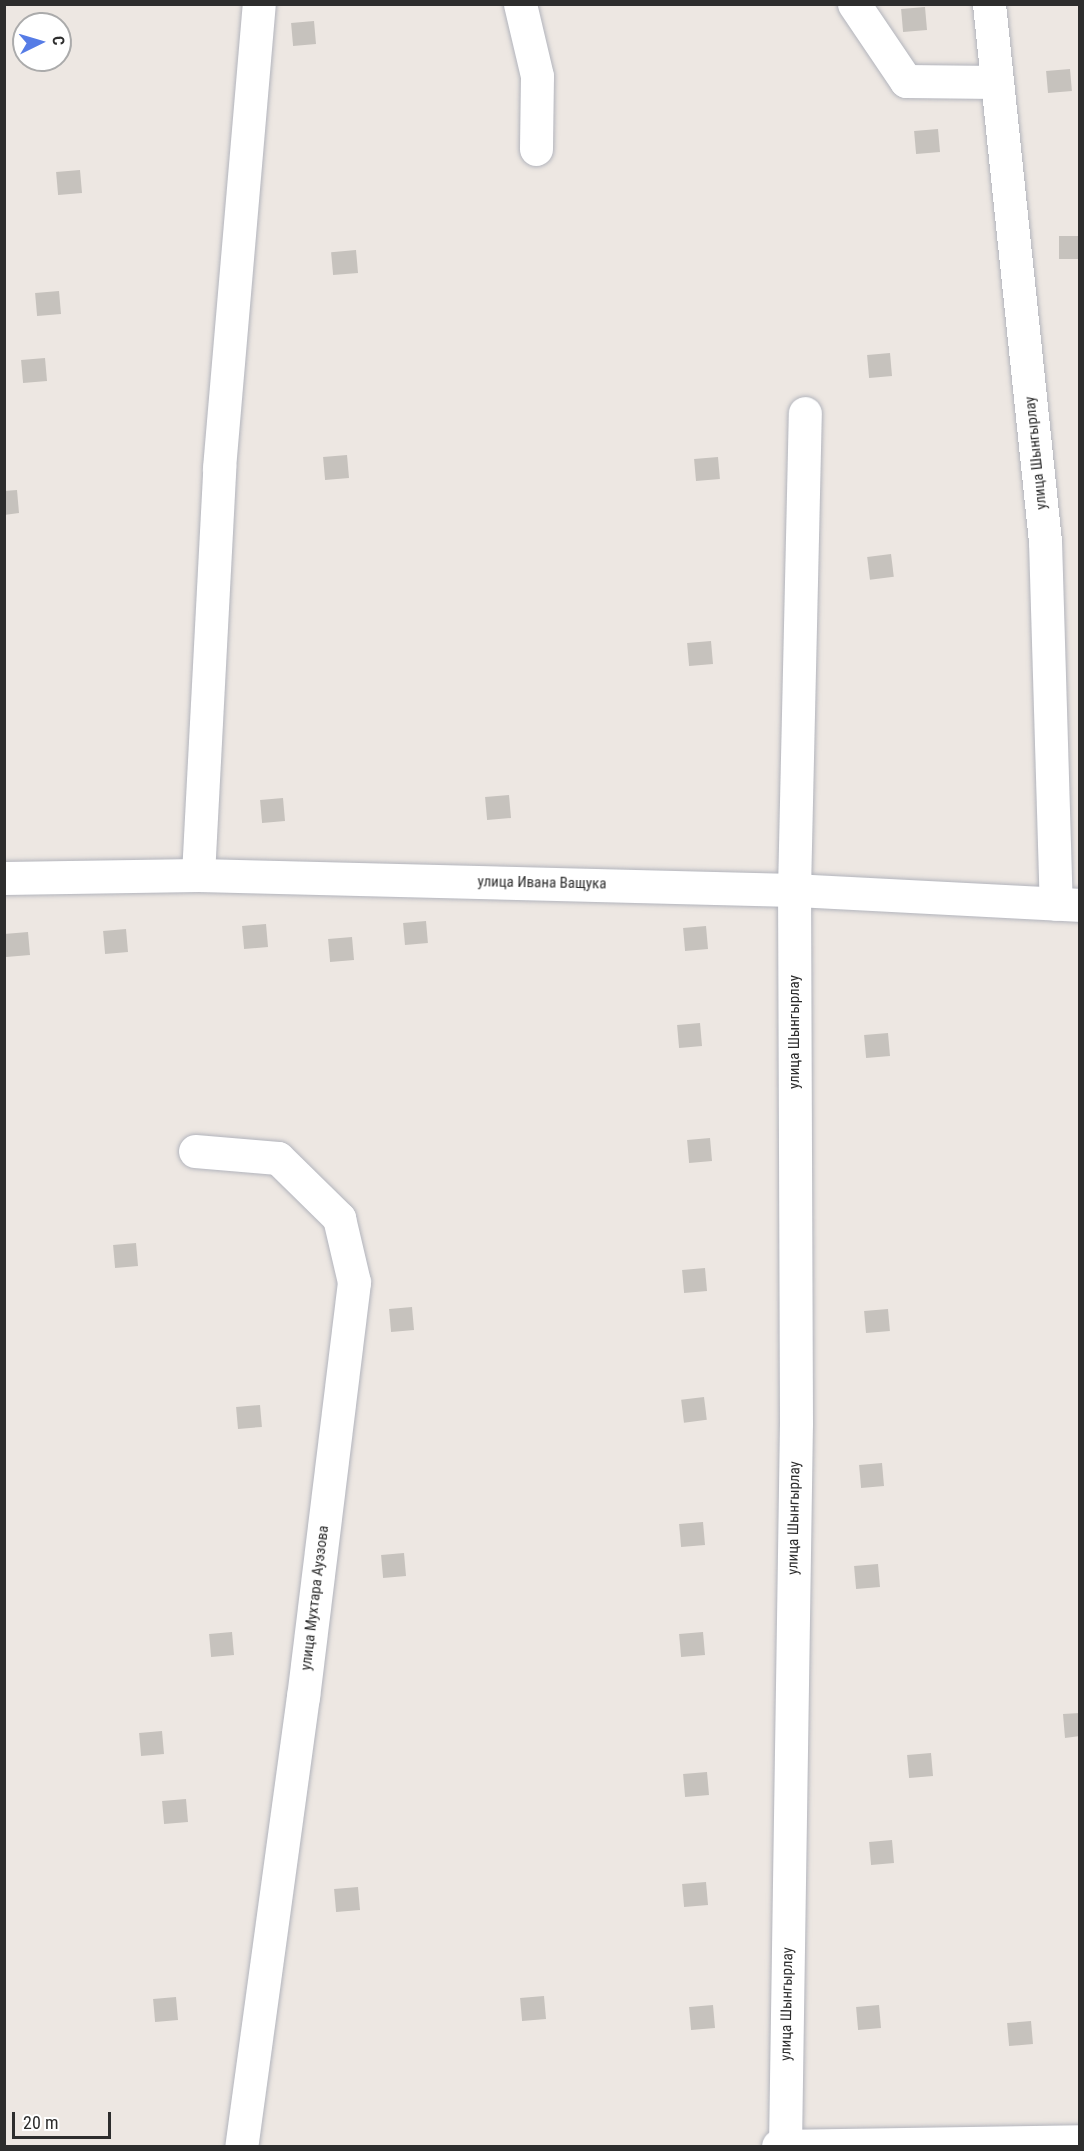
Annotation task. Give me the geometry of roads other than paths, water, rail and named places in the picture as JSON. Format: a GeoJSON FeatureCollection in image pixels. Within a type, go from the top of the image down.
{"type":"FeatureCollection","features":[{"type":"Feature","properties":{"kind":"street"},"geometry":{"type":"LineString","coordinates":[[198,874],[219,468],[259,4]]}},
{"type":"Feature","properties":{"kind":"street"},"geometry":{"type":"LineString","coordinates":[[520,4],[537,76],[536,149]]}},
{"type":"Feature","properties":{"kind":"street"},"geometry":{"type":"LineString","coordinates":[[854,4],[906,81],[997,82]]}},
{"type":"Feature","properties":{"kind":"street","name":"улица Шынгырлау"},"geometry":{"type":"LineString","coordinates":[[989,4],[1045,541],[1068,905]]}},
{"type":"Feature","properties":{"kind":"street","name":"улица Шынгырлау"},"geometry":{"type":"LineString","coordinates":[[785,2146],[796,1424],[794,890],[805,413]]}},
{"type":"Feature","properties":{"kind":"street","name":"улица Ивана Ващука"},"geometry":{"type":"LineString","coordinates":[[4,879],[198,874],[794,890],[1068,905]]}},
{"type":"Feature","properties":{"kind":"street","name":"улица Мухтара Ауэзова"},"geometry":{"type":"LineString","coordinates":[[195,1151],[279,1158],[339,1218],[354,1282],[303,1696],[241,2146]]}},
{"type":"Feature","properties":{"kind":"street"},"geometry":{"type":"LineString","coordinates":[[778,2146],[1080,2141]]}}]}
